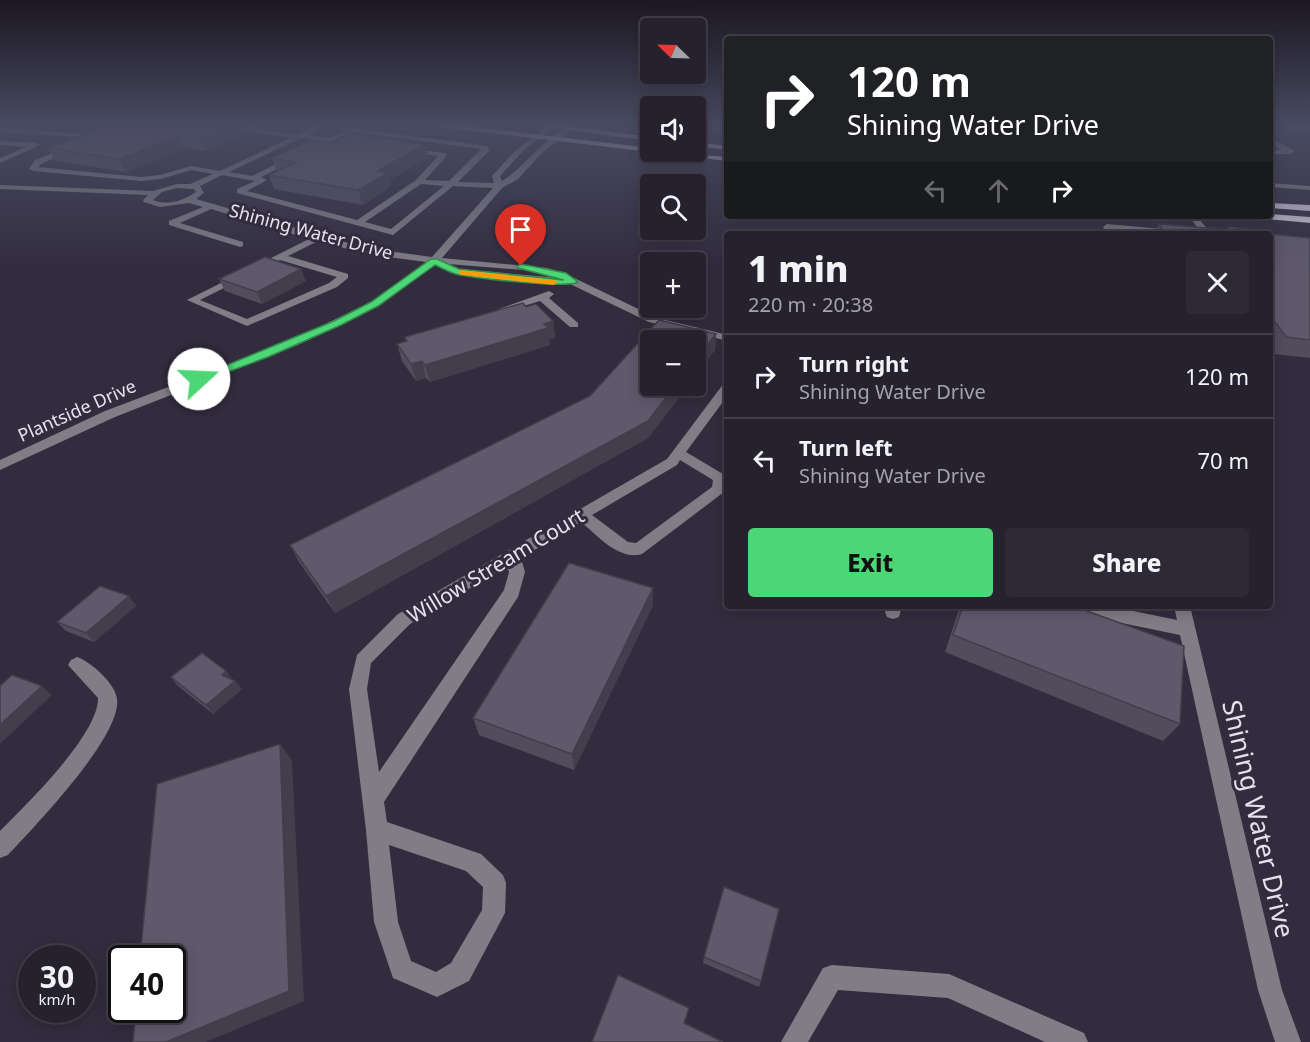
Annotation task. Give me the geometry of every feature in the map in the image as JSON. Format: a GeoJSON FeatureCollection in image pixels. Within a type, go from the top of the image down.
{"type":"FeatureCollection","features":[{"type":"Feature","properties":{"kind":"main road"},"geometry":{"type":"LineString","coordinates":[[1273,205],[1310,208]]}},
{"type":"Feature","properties":{"kind":"main road"},"geometry":{"type":"LineString","coordinates":[[1273,217],[1310,220]]}},
{"type":"Feature","properties":{"kind":"street"},"geometry":{"type":"LineString","coordinates":[[78,174],[130,179],[161,177],[172,174]]}},
{"type":"Feature","properties":{"kind":"street"},"geometry":{"type":"LineString","coordinates":[[0,187],[153,193],[168,188],[193,186],[220,174]]}},
{"type":"Feature","properties":{"kind":"street"},"geometry":{"type":"LineString","coordinates":[[225,174],[263,180],[240,190],[393,232],[461,174]]}},
{"type":"Feature","properties":{"kind":"street"},"geometry":{"type":"LineString","coordinates":[[254,178],[263,174]]}},
{"type":"Feature","properties":{"kind":"street"},"geometry":{"type":"LineString","coordinates":[[358,223],[418,182],[426,174]]}},
{"type":"Feature","properties":{"kind":"street","name":"Plantside Drive"},"geometry":{"type":"LineString","coordinates":[[498,174],[496,176],[499,186]]}},
{"type":"Feature","properties":{"kind":"street","name":"Plantside Drive"},"geometry":{"type":"LineString","coordinates":[[0,465],[110,414],[264,355],[338,323],[375,304],[434,261],[499,186],[518,174]]}},
{"type":"Feature","properties":{"kind":"street"},"geometry":{"type":"LineString","coordinates":[[418,182],[499,186]]}},
{"type":"Feature","properties":{"kind":"street"},"geometry":{"type":"LineString","coordinates":[[1273,185],[1310,188]]}},
{"type":"Feature","properties":{"kind":"street"},"geometry":{"type":"LineString","coordinates":[[153,193],[147,200],[155,204],[171,204],[189,200],[200,193],[200,189],[193,186]]}},
{"type":"Feature","properties":{"kind":"street","name":"Shining Water Drive"},"geometry":{"type":"LineString","coordinates":[[189,200],[366,250],[434,261],[458,272],[556,283],[573,282],[653,320],[724,337]]}},
{"type":"Feature","properties":{"kind":"street"},"geometry":{"type":"LineString","coordinates":[[212,206],[172,223],[240,244]]}},
{"type":"Feature","properties":{"kind":"street"},"geometry":{"type":"LineString","coordinates":[[1195,219],[1205,231]]}},
{"type":"Feature","properties":{"kind":"street"},"geometry":{"type":"LineString","coordinates":[[1109,231],[1107,227],[1151,231]]}},
{"type":"Feature","properties":{"kind":"street"},"geometry":{"type":"LineString","coordinates":[[280,257],[345,276],[333,285],[247,323],[192,300],[320,237]]}},
{"type":"Feature","properties":{"kind":"street"},"geometry":{"type":"LineString","coordinates":[[488,314],[542,297],[573,282]]}},
{"type":"Feature","properties":{"kind":"street"},"geometry":{"type":"LineString","coordinates":[[542,297],[574,325]]}},
{"type":"Feature","properties":{"kind":"street"},"geometry":{"type":"LineString","coordinates":[[714,335],[724,331]]}},
{"type":"Feature","properties":{"kind":"street","name":"Willow Stream Court"},"geometry":{"type":"LineString","coordinates":[[377,830],[473,862],[495,883],[493,913],[488,923],[460,972],[437,985],[402,969],[386,922],[377,830],[358,689],[363,660],[404,619],[672,462],[724,391]]}},
{"type":"Feature","properties":{"kind":"street"},"geometry":{"type":"LineString","coordinates":[[582,515],[623,547],[636,550],[641,547],[719,489],[721,481],[718,477],[678,453]]}},
{"type":"Feature","properties":{"kind":"street"},"geometry":{"type":"LineString","coordinates":[[372,801],[512,592],[517,572],[512,556]]}},
{"type":"Feature","properties":{"kind":"street"},"geometry":{"type":"LineString","coordinates":[[1098,609],[1112,614],[1187,629]]}},
{"type":"Feature","properties":{"kind":"street","name":"Shining Water Drive"},"geometry":{"type":"LineString","coordinates":[[1183,609],[1270,990],[1288,1042]]}},
{"type":"Feature","properties":{"kind":"street"},"geometry":{"type":"LineString","coordinates":[[0,847],[87,748],[108,711],[105,691],[77,665]]}},
{"type":"Feature","properties":{"kind":"street"},"geometry":{"type":"LineString","coordinates":[[794,1042],[832,977],[949,986],[1075,1042]]}},
{"type":"Feature","properties":{"kind":"building"},"geometry":{"type":"Polygon","coordinates":[[[272,174],[387,174],[358,190],[269,175],[272,174]]]}},
{"type":"Feature","properties":{"kind":"building"},"geometry":{"type":"Polygon","coordinates":[[[1159,224],[1265,231],[1163,231],[1159,224]]]}},
{"type":"Feature","properties":{"kind":"building"},"geometry":{"type":"Polygon","coordinates":[[[1273,234],[1310,238],[1310,340],[1286,337],[1273,319],[1273,234]]]}},
{"type":"Feature","properties":{"kind":"building"},"geometry":{"type":"Polygon","coordinates":[[[265,257],[301,269],[257,292],[219,279],[265,257]]]}},
{"type":"Feature","properties":{"kind":"building"},"geometry":{"type":"Polygon","coordinates":[[[523,303],[526,307],[536,304],[553,321],[544,324],[548,328],[425,365],[422,361],[411,364],[397,344],[407,341],[405,337],[523,303]]]}},
{"type":"Feature","properties":{"kind":"building"},"geometry":{"type":"Polygon","coordinates":[[[659,320],[700,330],[650,330],[659,320]]]}},
{"type":"Feature","properties":{"kind":"building"},"geometry":{"type":"Polygon","coordinates":[[[706,332],[716,334],[706,346],[706,332]]]}},
{"type":"Feature","properties":{"kind":"building"},"geometry":{"type":"Polygon","coordinates":[[[640,341],[640,396],[667,396],[648,421],[326,596],[290,545],[590,396],[640,341]]]}},
{"type":"Feature","properties":{"kind":"building"},"geometry":{"type":"Polygon","coordinates":[[[569,563],[653,588],[572,754],[473,718],[569,563]]]}},
{"type":"Feature","properties":{"kind":"building"},"geometry":{"type":"Polygon","coordinates":[[[100,586],[129,596],[86,633],[57,622],[100,586]]]}},
{"type":"Feature","properties":{"kind":"building"},"geometry":{"type":"Polygon","coordinates":[[[962,609],[1081,609],[1184,646],[1180,724],[953,635],[962,609]]]}},
{"type":"Feature","properties":{"kind":"building"},"geometry":{"type":"Polygon","coordinates":[[[202,653],[226,671],[222,675],[235,681],[206,705],[171,677],[202,653]]]}},
{"type":"Feature","properties":{"kind":"building"},"geometry":{"type":"Polygon","coordinates":[[[12,675],[42,686],[0,725],[0,686],[12,675]]]}},
{"type":"Feature","properties":{"kind":"building"},"geometry":{"type":"Polygon","coordinates":[[[280,744],[289,991],[166,1042],[133,1042],[135,1023],[186,1023],[186,945],[141,945],[157,784],[280,744]]]}},
{"type":"Feature","properties":{"kind":"building"},"geometry":{"type":"Polygon","coordinates":[[[724,887],[779,909],[761,981],[704,957],[724,887]]]}},
{"type":"Feature","properties":{"kind":"building"},"geometry":{"type":"Polygon","coordinates":[[[618,975],[689,1008],[684,1023],[723,1042],[592,1042],[618,975]]]}},
{"type":"Feature","properties":{"kind":"slow traffic"},"geometry":{"type":"LineString","coordinates":[[462,272],[554,282]]}},
{"type":"Feature","properties":{"kind":"route"},"geometry":{"type":"LineString","coordinates":[[199,379],[294,343],[338,323],[375,304],[434,261],[458,272],[520,277],[556,283],[573,282],[563,275],[521,266]]}}]}
